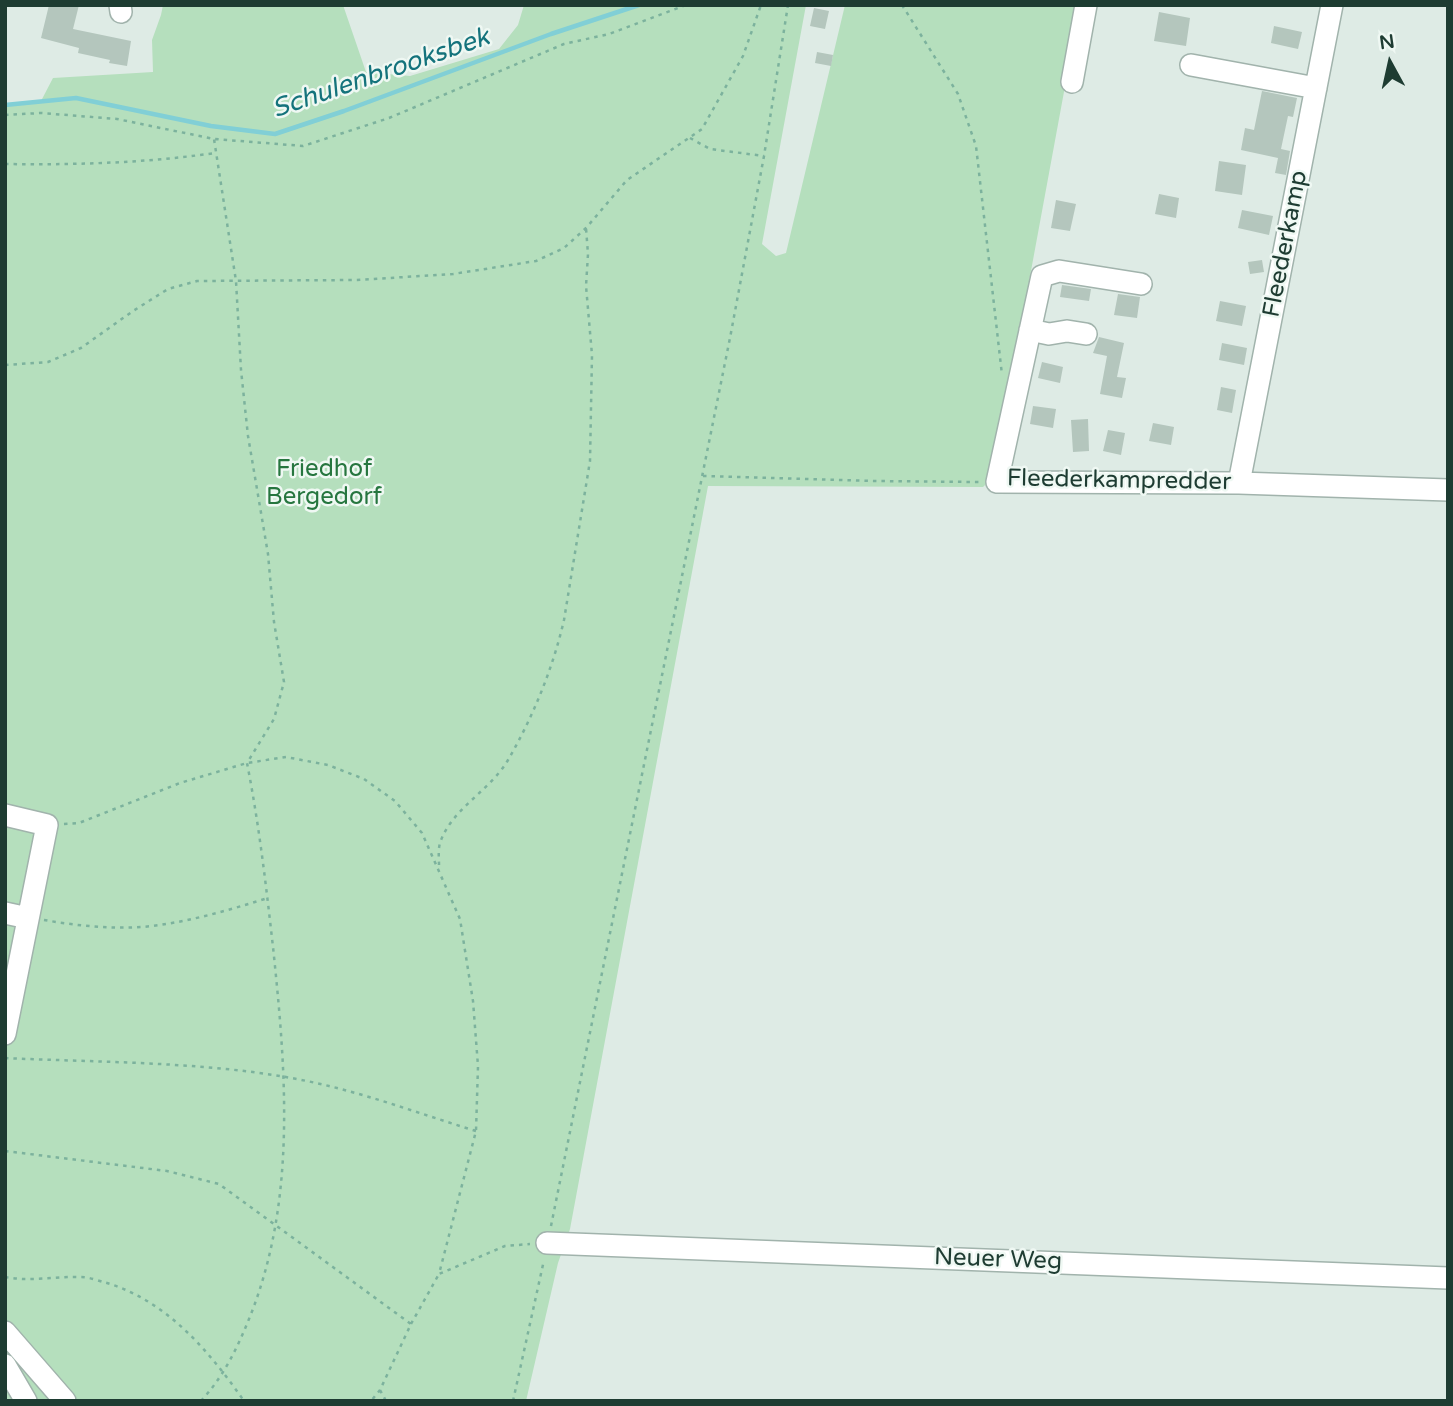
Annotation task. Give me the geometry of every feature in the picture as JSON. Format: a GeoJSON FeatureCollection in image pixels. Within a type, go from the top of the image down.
{"type":"FeatureCollection","features":[{"type":"Feature","properties":{"kind":"street"},"geometry":{"type":"LineString","coordinates":[[1072,82],[1086,5]]}},
{"type":"Feature","properties":{"kind":"street","name":"Fleederkamp"},"geometry":{"type":"LineString","coordinates":[[1239,483],[1332,5]]}},
{"type":"Feature","properties":{"kind":"street"},"geometry":{"type":"LineString","coordinates":[[1191,65],[1316,88]]}},
{"type":"Feature","properties":{"kind":"street","name":"Fleederkampredder"},"geometry":{"type":"LineString","coordinates":[[1141,284],[1059,271],[1041,276],[997,482],[1239,483],[1448,490]]}},
{"type":"Feature","properties":{"kind":"street"},"geometry":{"type":"LineString","coordinates":[[1030,330],[1049,334],[1068,331],[1086,334]]}},
{"type":"Feature","properties":{"kind":"street"},"geometry":{"type":"LineString","coordinates":[[5,815],[47,825],[28,918],[12,967],[5,1034]]}},
{"type":"Feature","properties":{"kind":"street"},"geometry":{"type":"LineString","coordinates":[[5,913],[28,918]]}},
{"type":"Feature","properties":{"kind":"street","name":"Neuer Weg"},"geometry":{"type":"LineString","coordinates":[[547,1243],[1448,1278]]}},
{"type":"Feature","properties":{"kind":"street"},"geometry":{"type":"LineString","coordinates":[[5,1332],[65,1401]]}},
{"type":"Feature","properties":{"kind":"street"},"geometry":{"type":"LineString","coordinates":[[5,1365],[26,1401]]}},
{"type":"Feature","properties":{"kind":"path"},"geometry":{"type":"LineString","coordinates":[[5,115],[41,113],[117,119],[214,139],[303,146],[389,118],[564,44],[609,34],[686,5]]}},
{"type":"Feature","properties":{"kind":"path"},"geometry":{"type":"LineString","coordinates":[[5,365],[48,362],[81,348],[168,289],[197,281],[357,281],[496,268],[536,261],[564,248],[586,228],[627,180],[702,129],[743,56],[761,5]]}},
{"type":"Feature","properties":{"kind":"path"},"geometry":{"type":"LineString","coordinates":[[513,1401],[702,476],[764,156],[788,5]]}},
{"type":"Feature","properties":{"kind":"path"},"geometry":{"type":"LineString","coordinates":[[902,5],[958,94],[976,146],[1003,381]]}},
{"type":"Feature","properties":{"kind":"path"},"geometry":{"type":"LineString","coordinates":[[690,138],[710,149],[764,156]]}},
{"type":"Feature","properties":{"kind":"path"},"geometry":{"type":"LineString","coordinates":[[201,1401],[217,1384],[239,1345],[262,1286],[280,1201],[285,1121],[282,1034],[268,898],[258,819],[247,763],[274,719],[284,682],[274,622],[268,554],[248,436],[236,281],[214,139]]}},
{"type":"Feature","properties":{"kind":"path"},"geometry":{"type":"LineString","coordinates":[[5,164],[80,165],[171,160],[216,153]]}},
{"type":"Feature","properties":{"kind":"path"},"geometry":{"type":"LineString","coordinates":[[439,868],[439,845],[449,825],[506,763],[534,706],[562,632],[590,461],[592,355],[586,286],[586,228]]}},
{"type":"Feature","properties":{"kind":"path"},"geometry":{"type":"LineString","coordinates":[[702,476],[997,482]]}},
{"type":"Feature","properties":{"kind":"path"},"geometry":{"type":"LineString","coordinates":[[47,825],[79,823],[180,783],[247,763],[286,757],[328,765],[365,779],[395,801],[422,833],[460,919],[473,1001],[478,1066],[476,1131],[439,1274],[411,1324],[380,1390],[371,1401]]}},
{"type":"Feature","properties":{"kind":"path"},"geometry":{"type":"LineString","coordinates":[[28,918],[84,926],[149,926],[206,916],[268,898]]}},
{"type":"Feature","properties":{"kind":"path"},"geometry":{"type":"LineString","coordinates":[[5,1058],[224,1069],[282,1077],[327,1086],[476,1131]]}},
{"type":"Feature","properties":{"kind":"path"},"geometry":{"type":"LineString","coordinates":[[5,1151],[167,1171],[219,1184],[411,1324]]}},
{"type":"Feature","properties":{"kind":"path"},"geometry":{"type":"LineString","coordinates":[[439,1274],[505,1246],[547,1243]]}},
{"type":"Feature","properties":{"kind":"path"},"geometry":{"type":"LineString","coordinates":[[5,1277],[19,1280],[83,1277],[127,1289],[175,1319],[223,1372],[244,1401]]}},
{"type":"Feature","properties":{"kind":"path"},"geometry":{"type":"LineString","coordinates":[[380,1390],[386,1401]]}},
{"type":"Feature","properties":{"kind":"green space","name":"Friedhof Bergedorf"},"geometry":{"type":"Polygon","coordinates":[[[163,5],[343,5],[366,72],[410,76],[499,49],[518,25],[524,5],[806,5],[762,244],[776,256],[786,253],[845,5],[1080,5],[993,477],[983,487],[708,486],[570,1229],[558,1263],[526,1401],[5,1401],[5,105],[41,101],[53,78],[153,72],[152,40],[163,5]]]}},
{"type":"Feature","properties":{"kind":"building"},"geometry":{"type":"Polygon","coordinates":[[[49,5],[79,5],[73,29],[131,41],[127,66],[78,53],[79,48],[41,38],[49,5]]]}},
{"type":"Feature","properties":{"kind":"building"},"geometry":{"type":"Polygon","coordinates":[[[814,8],[829,11],[825,29],[810,26],[814,8]]]}},
{"type":"Feature","properties":{"kind":"building"},"geometry":{"type":"Polygon","coordinates":[[[1159,12],[1190,18],[1186,46],[1154,41],[1159,12]]]}},
{"type":"Feature","properties":{"kind":"building"},"geometry":{"type":"Polygon","coordinates":[[[1274,26],[1302,32],[1298,49],[1271,43],[1274,26]]]}},
{"type":"Feature","properties":{"kind":"building"},"geometry":{"type":"Polygon","coordinates":[[[817,52],[833,55],[831,66],[815,63],[817,52]]]}},
{"type":"Feature","properties":{"kind":"building"},"geometry":{"type":"Polygon","coordinates":[[[1262,91],[1297,98],[1293,117],[1288,116],[1281,149],[1290,151],[1286,175],[1275,173],[1278,158],[1241,150],[1245,128],[1254,130],[1262,91]]]}},
{"type":"Feature","properties":{"kind":"building"},"geometry":{"type":"Polygon","coordinates":[[[1219,161],[1246,165],[1242,195],[1215,191],[1219,161]]]}},
{"type":"Feature","properties":{"kind":"building"},"geometry":{"type":"Polygon","coordinates":[[[1159,194],[1179,198],[1176,218],[1155,214],[1159,194]]]}},
{"type":"Feature","properties":{"kind":"building"},"geometry":{"type":"Polygon","coordinates":[[[1056,200],[1076,204],[1070,231],[1051,228],[1056,200]]]}},
{"type":"Feature","properties":{"kind":"building"},"geometry":{"type":"Polygon","coordinates":[[[1242,210],[1273,216],[1269,235],[1238,228],[1242,210]]]}},
{"type":"Feature","properties":{"kind":"building"},"geometry":{"type":"Polygon","coordinates":[[[1262,260],[1264,272],[1250,274],[1248,262],[1262,260]]]}},
{"type":"Feature","properties":{"kind":"building"},"geometry":{"type":"Polygon","coordinates":[[[1062,285],[1091,289],[1089,301],[1060,297],[1062,285]]]}},
{"type":"Feature","properties":{"kind":"building"},"geometry":{"type":"Polygon","coordinates":[[[1118,294],[1140,297],[1137,318],[1114,315],[1118,294]]]}},
{"type":"Feature","properties":{"kind":"building"},"geometry":{"type":"Polygon","coordinates":[[[1220,301],[1246,306],[1242,326],[1216,321],[1220,301]]]}},
{"type":"Feature","properties":{"kind":"building"},"geometry":{"type":"Polygon","coordinates":[[[1099,337],[1124,343],[1117,377],[1126,378],[1122,398],[1100,394],[1107,356],[1093,353],[1099,337]]]}},
{"type":"Feature","properties":{"kind":"building"},"geometry":{"type":"Polygon","coordinates":[[[1222,343],[1247,348],[1244,365],[1219,360],[1222,343]]]}},
{"type":"Feature","properties":{"kind":"building"},"geometry":{"type":"Polygon","coordinates":[[[1042,362],[1063,367],[1060,383],[1038,378],[1042,362]]]}},
{"type":"Feature","properties":{"kind":"building"},"geometry":{"type":"Polygon","coordinates":[[[1221,387],[1236,390],[1232,413],[1217,410],[1221,387]]]}},
{"type":"Feature","properties":{"kind":"building"},"geometry":{"type":"Polygon","coordinates":[[[1033,406],[1056,409],[1053,428],[1030,424],[1033,406]]]}},
{"type":"Feature","properties":{"kind":"building"},"geometry":{"type":"Polygon","coordinates":[[[1088,419],[1089,451],[1073,452],[1071,420],[1088,419]]]}},
{"type":"Feature","properties":{"kind":"building"},"geometry":{"type":"Polygon","coordinates":[[[1153,423],[1174,427],[1171,445],[1149,441],[1153,423]]]}},
{"type":"Feature","properties":{"kind":"building"},"geometry":{"type":"Polygon","coordinates":[[[1108,430],[1125,433],[1121,455],[1103,451],[1108,430]]]}},
{"type":"Feature","properties":{"kind":"waterway","name":"Schulenbrooksbek"},"geometry":{"type":"LineString","coordinates":[[5,105],[76,98],[211,126],[275,134],[639,5]]}}]}
